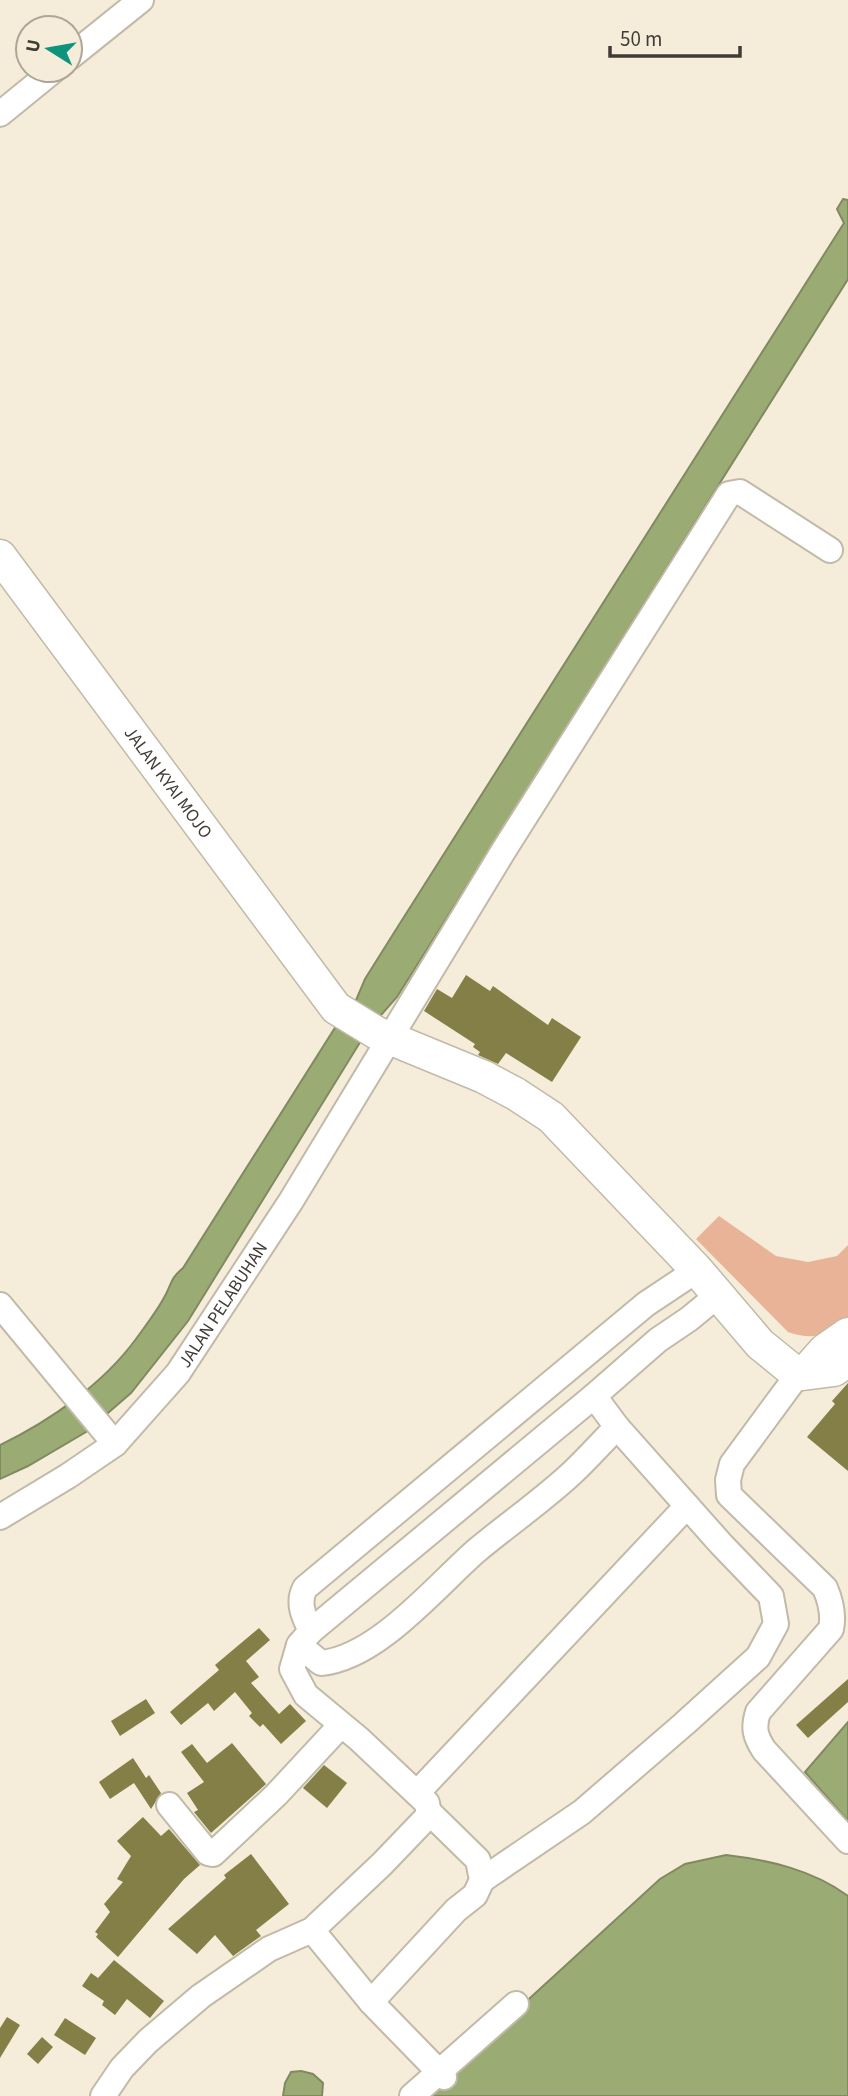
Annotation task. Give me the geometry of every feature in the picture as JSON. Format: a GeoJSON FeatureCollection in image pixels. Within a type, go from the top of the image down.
{"type":"FeatureCollection","features":[{"type":"Feature","properties":{"kind":"main road","name":"JALAN KYAI MOJO"},"geometry":{"type":"LineString","coordinates":[[0,556],[336,1008],[383,1036]]}},
{"type":"Feature","properties":{"kind":"main road"},"geometry":{"type":"LineString","coordinates":[[383,1036],[484,1077],[551,1117],[697,1270],[760,1344],[792,1370],[801,1373],[834,1370],[848,1360]]}},
{"type":"Feature","properties":{"kind":"main road"},"geometry":{"type":"LineString","coordinates":[[801,1373],[825,1350],[848,1334]]}},
{"type":"Feature","properties":{"kind":"street"},"geometry":{"type":"LineString","coordinates":[[84,46],[141,0]]}},
{"type":"Feature","properties":{"kind":"street"},"geometry":{"type":"LineString","coordinates":[[0,114],[37,84]]}},
{"type":"Feature","properties":{"kind":"street","name":"JALAN PELABUHAN"},"geometry":{"type":"LineString","coordinates":[[0,1517],[68,1476],[108,1434],[178,1373],[291,1201],[383,1036],[729,494],[740,492],[830,550]]}},
{"type":"Feature","properties":{"kind":"street"},"geometry":{"type":"LineString","coordinates":[[482,1880],[478,1860],[423,1803],[306,1695],[292,1670],[305,1638],[301,1603],[305,1588],[646,1304],[697,1270]]}},
{"type":"Feature","properties":{"kind":"street"},"geometry":{"type":"LineString","coordinates":[[305,1638],[658,1340],[717,1296]]}},
{"type":"Feature","properties":{"kind":"street"},"geometry":{"type":"LineString","coordinates":[[0,1305],[108,1434]]}},
{"type":"Feature","properties":{"kind":"street"},"geometry":{"type":"LineString","coordinates":[[801,1373],[736,1457],[728,1480],[729,1494],[825,1588],[830,1599],[833,1620],[831,1629],[758,1712],[753,1726],[764,1750],[848,1840]]}},
{"type":"Feature","properties":{"kind":"street"},"geometry":{"type":"LineString","coordinates":[[371,2001],[456,1910],[475,1895],[482,1880],[582,1812],[758,1657],[776,1624],[771,1596],[617,1427],[594,1396]]}},
{"type":"Feature","properties":{"kind":"street"},"geometry":{"type":"LineString","coordinates":[[305,1638],[321,1663],[339,1660],[367,1645],[418,1607],[474,1553],[571,1474],[617,1427]]}},
{"type":"Feature","properties":{"kind":"street"},"geometry":{"type":"LineString","coordinates":[[423,1803],[687,1506]]}},
{"type":"Feature","properties":{"kind":"street"},"geometry":{"type":"LineString","coordinates":[[169,1805],[208,1853],[214,1854],[276,1795],[341,1725]]}},
{"type":"Feature","properties":{"kind":"street"},"geometry":{"type":"LineString","coordinates":[[103,2096],[130,2059],[201,1996],[269,1949],[312,1930],[426,1819],[423,1803]]}},
{"type":"Feature","properties":{"kind":"street"},"geometry":{"type":"LineString","coordinates":[[312,1930],[371,2001],[442,2075]]}},
{"type":"Feature","properties":{"kind":"street"},"geometry":{"type":"LineString","coordinates":[[412,2096],[442,2075],[516,2004]]}},
{"type":"Feature","properties":{"kind":"shaded area"},"geometry":{"type":"Polygon","coordinates":[[[843,199],[848,200],[848,279],[397,997],[367,1031],[188,1321],[131,1393],[86,1432],[0,1479],[0,1445],[38,1425],[92,1386],[123,1355],[156,1312],[174,1277],[183,1268],[338,1023],[351,1012],[365,979],[844,223],[837,209],[843,199]]]}},
{"type":"Feature","properties":{"kind":"shaded area"},"geometry":{"type":"Polygon","coordinates":[[[719,1216],[776,1256],[808,1262],[837,1256],[848,1245],[848,1321],[820,1335],[806,1336],[788,1332],[696,1239],[719,1216]]]}},
{"type":"Feature","properties":{"kind":"shaded area"},"geometry":{"type":"Polygon","coordinates":[[[848,1722],[848,1821],[805,1772],[848,1722]]]}},
{"type":"Feature","properties":{"kind":"shaded area"},"geometry":{"type":"Polygon","coordinates":[[[726,1855],[758,1860],[805,1873],[848,1896],[848,2096],[423,2096],[660,1879],[685,1864],[726,1855]]]}},
{"type":"Feature","properties":{"kind":"shaded area"},"geometry":{"type":"Polygon","coordinates":[[[291,2072],[313,2074],[323,2083],[322,2096],[283,2096],[285,2083],[291,2072]]]}},
{"type":"Feature","properties":{"kind":"building"},"geometry":{"type":"Polygon","coordinates":[[[466,975],[490,991],[493,986],[548,1025],[552,1018],[581,1037],[552,1082],[506,1053],[498,1064],[478,1055],[480,1052],[473,1047],[475,1044],[424,1011],[437,989],[452,998],[466,975]]]}},
{"type":"Feature","properties":{"kind":"building"},"geometry":{"type":"Polygon","coordinates":[[[848,1383],[848,1471],[807,1437],[835,1404],[832,1401],[848,1383]]]}},
{"type":"Feature","properties":{"kind":"building"},"geometry":{"type":"Polygon","coordinates":[[[259,1628],[270,1640],[246,1661],[259,1677],[251,1683],[279,1714],[290,1704],[306,1721],[281,1744],[263,1724],[260,1727],[249,1716],[252,1713],[235,1692],[214,1711],[208,1703],[181,1725],[170,1712],[219,1670],[215,1665],[259,1628]]]}},
{"type":"Feature","properties":{"kind":"building"},"geometry":{"type":"Polygon","coordinates":[[[848,1679],[848,1702],[808,1738],[796,1725],[848,1679]]]}},
{"type":"Feature","properties":{"kind":"building"},"geometry":{"type":"Polygon","coordinates":[[[146,1699],[155,1713],[120,1736],[111,1721],[146,1699]]]}},
{"type":"Feature","properties":{"kind":"building"},"geometry":{"type":"Polygon","coordinates":[[[232,1743],[266,1784],[211,1833],[194,1812],[198,1810],[187,1793],[204,1782],[181,1752],[192,1744],[207,1763],[232,1743]]]}},
{"type":"Feature","properties":{"kind":"building"},"geometry":{"type":"Polygon","coordinates":[[[133,1758],[146,1778],[149,1775],[161,1793],[151,1809],[134,1783],[110,1799],[99,1782],[133,1758]]]}},
{"type":"Feature","properties":{"kind":"building"},"geometry":{"type":"Polygon","coordinates":[[[324,1765],[347,1783],[327,1808],[303,1788],[324,1765]]]}},
{"type":"Feature","properties":{"kind":"building"},"geometry":{"type":"Polygon","coordinates":[[[143,1817],[161,1836],[169,1829],[200,1865],[184,1879],[118,1957],[96,1937],[98,1934],[95,1932],[110,1912],[104,1904],[123,1882],[117,1879],[131,1856],[117,1841],[143,1817]]]}},
{"type":"Feature","properties":{"kind":"building"},"geometry":{"type":"Polygon","coordinates":[[[251,1854],[289,1904],[256,1930],[261,1936],[233,1956],[215,1935],[197,1954],[168,1929],[226,1878],[224,1875],[251,1854]]]}},
{"type":"Feature","properties":{"kind":"building"},"geometry":{"type":"Polygon","coordinates":[[[114,1960],[164,2001],[150,2018],[127,1999],[115,2015],[102,2005],[104,2001],[82,1986],[91,1973],[98,1978],[114,1960]]]}},
{"type":"Feature","properties":{"kind":"building"},"geometry":{"type":"Polygon","coordinates":[[[7,2017],[20,2025],[0,2058],[0,2028],[7,2017]]]}},
{"type":"Feature","properties":{"kind":"building"},"geometry":{"type":"Polygon","coordinates":[[[65,2018],[96,2038],[85,2055],[54,2035],[65,2018]]]}},
{"type":"Feature","properties":{"kind":"building"},"geometry":{"type":"Polygon","coordinates":[[[42,2037],[53,2047],[38,2064],[27,2054],[42,2037]]]}}]}
